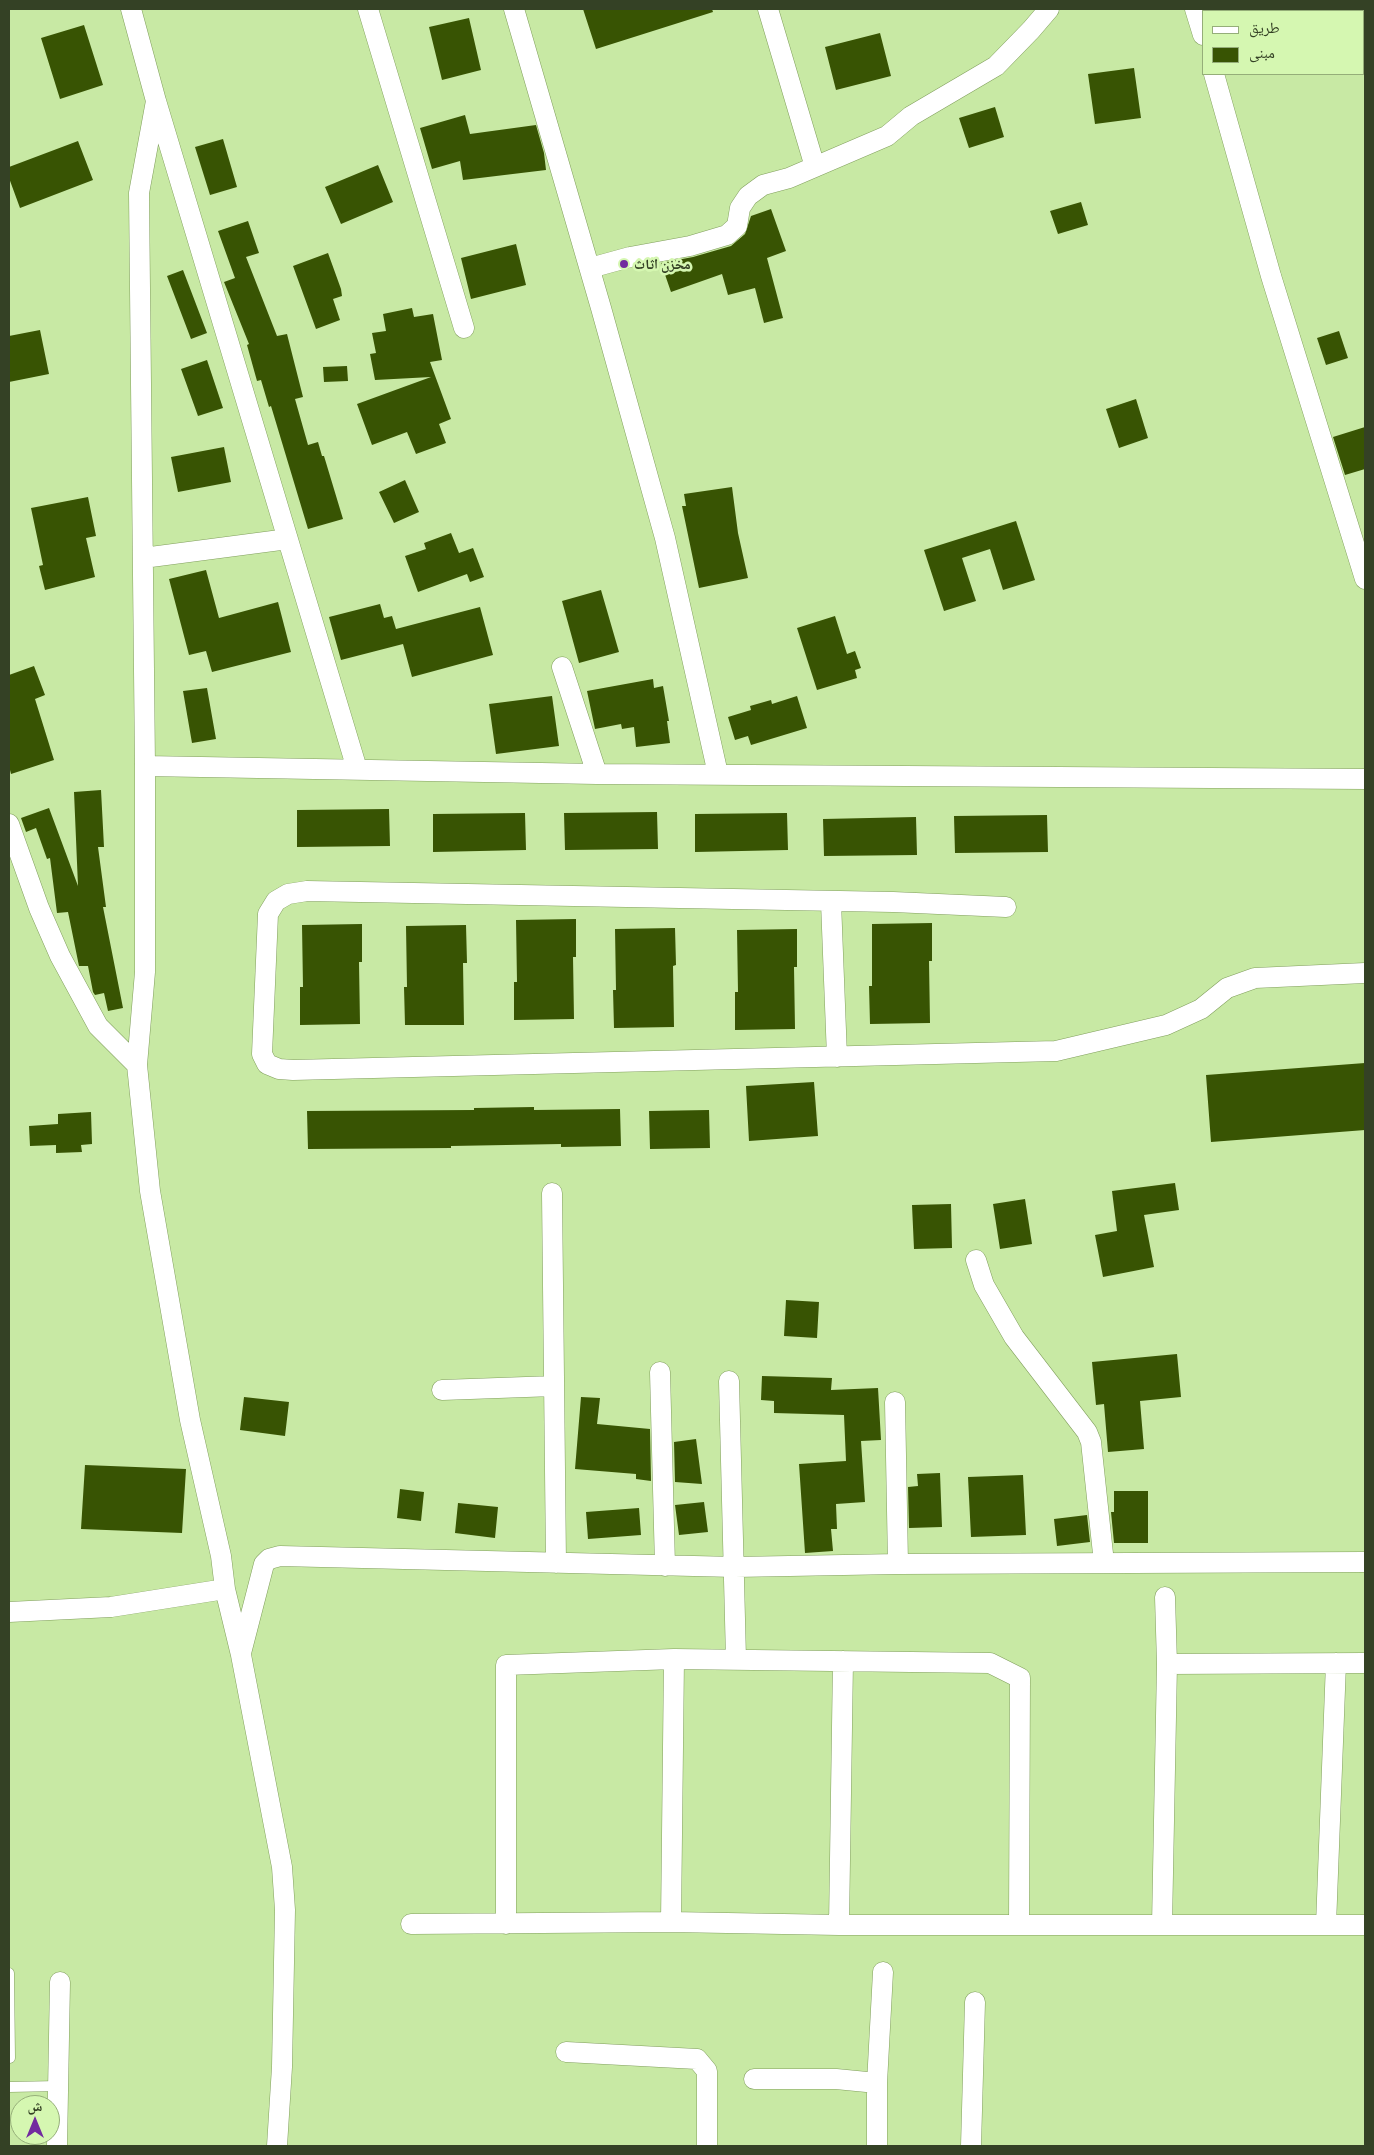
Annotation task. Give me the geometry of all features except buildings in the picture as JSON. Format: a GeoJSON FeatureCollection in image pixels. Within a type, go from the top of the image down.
{"type":"FeatureCollection","features":[{"type":"Feature","properties":{"kind":"street"},"geometry":{"type":"LineString","coordinates":[[131,9],[156,102],[357,769]]}},
{"type":"Feature","properties":{"kind":"street"},"geometry":{"type":"LineString","coordinates":[[368,9],[464,328]]}},
{"type":"Feature","properties":{"kind":"street"},"geometry":{"type":"LineString","coordinates":[[514,9],[590,268],[665,538],[718,774]]}},
{"type":"Feature","properties":{"kind":"street"},"geometry":{"type":"LineString","coordinates":[[768,9],[815,167]]}},
{"type":"Feature","properties":{"kind":"street"},"geometry":{"type":"LineString","coordinates":[[590,268],[630,257],[690,246],[727,235],[737,226],[740,208],[748,196],[763,185],[789,178],[887,136],[911,116],[996,66],[1049,9]]}},
{"type":"Feature","properties":{"kind":"street"},"geometry":{"type":"LineString","coordinates":[[1196,9],[1202,31]]}},
{"type":"Feature","properties":{"kind":"street"},"geometry":{"type":"LineString","coordinates":[[1214,75],[1271,276],[1365,579]]}},
{"type":"Feature","properties":{"kind":"street"},"geometry":{"type":"LineString","coordinates":[[156,102],[139,192],[145,766],[145,972],[137,1065],[150,1191],[190,1420],[221,1556],[225,1589],[241,1655],[282,1867],[285,1910],[282,2067],[277,2146]]}},
{"type":"Feature","properties":{"kind":"street"},"geometry":{"type":"LineString","coordinates":[[143,558],[288,539]]}},
{"type":"Feature","properties":{"kind":"street"},"geometry":{"type":"LineString","coordinates":[[562,667],[597,774]]}},
{"type":"Feature","properties":{"kind":"street"},"geometry":{"type":"LineString","coordinates":[[145,766],[597,774],[1365,779]]}},
{"type":"Feature","properties":{"kind":"street"},"geometry":{"type":"LineString","coordinates":[[9,824],[39,908],[60,956],[98,1026],[137,1065]]}},
{"type":"Feature","properties":{"kind":"street"},"geometry":{"type":"LineString","coordinates":[[1006,907],[893,902],[317,891],[288,894],[276,902],[268,914],[262,1054],[267,1064],[279,1069],[293,1070],[1056,1051],[1166,1025],[1201,1009],[1227,988],[1255,978],[1365,973]]}},
{"type":"Feature","properties":{"kind":"street"},"geometry":{"type":"LineString","coordinates":[[831,902],[837,1057]]}},
{"type":"Feature","properties":{"kind":"street"},"geometry":{"type":"LineString","coordinates":[[552,1193],[556,1563]]}},
{"type":"Feature","properties":{"kind":"street"},"geometry":{"type":"LineString","coordinates":[[976,1260],[984,1285],[1014,1336],[1087,1432],[1091,1442],[1104,1563]]}},
{"type":"Feature","properties":{"kind":"street"},"geometry":{"type":"LineString","coordinates":[[660,1372],[665,1566]]}},
{"type":"Feature","properties":{"kind":"street"},"geometry":{"type":"LineString","coordinates":[[729,1381],[736,1660]]}},
{"type":"Feature","properties":{"kind":"street"},"geometry":{"type":"LineString","coordinates":[[442,1390],[554,1386]]}},
{"type":"Feature","properties":{"kind":"street"},"geometry":{"type":"LineString","coordinates":[[894,1402],[898,1564]]}},
{"type":"Feature","properties":{"kind":"street"},"geometry":{"type":"LineString","coordinates":[[241,1655],[264,1564],[274,1557],[735,1567],[898,1564],[1365,1562]]}},
{"type":"Feature","properties":{"kind":"street"},"geometry":{"type":"LineString","coordinates":[[9,1612],[111,1607],[225,1589]]}},
{"type":"Feature","properties":{"kind":"street"},"geometry":{"type":"LineString","coordinates":[[1162,1925],[1167,1664],[1165,1597]]}},
{"type":"Feature","properties":{"kind":"street"},"geometry":{"type":"LineString","coordinates":[[671,1922],[674,1658]]}},
{"type":"Feature","properties":{"kind":"street"},"geometry":{"type":"LineString","coordinates":[[506,1924],[506,1665],[674,1658],[990,1663],[1020,1678],[1019,1925]]}},
{"type":"Feature","properties":{"kind":"street"},"geometry":{"type":"LineString","coordinates":[[839,1924],[843,1661]]}},
{"type":"Feature","properties":{"kind":"street"},"geometry":{"type":"LineString","coordinates":[[1326,1925],[1336,1663]]}},
{"type":"Feature","properties":{"kind":"street"},"geometry":{"type":"LineString","coordinates":[[1167,1664],[1365,1663]]}},
{"type":"Feature","properties":{"kind":"street"},"geometry":{"type":"LineString","coordinates":[[411,1924],[671,1922],[1365,1925]]}},
{"type":"Feature","properties":{"kind":"street"},"geometry":{"type":"LineString","coordinates":[[877,2146],[877,2083],[883,1972]]}},
{"type":"Feature","properties":{"kind":"street"},"geometry":{"type":"LineString","coordinates":[[57,2146],[60,1982]]}},
{"type":"Feature","properties":{"kind":"street"},"geometry":{"type":"LineString","coordinates":[[971,2146],[974,2002]]}},
{"type":"Feature","properties":{"kind":"street"},"geometry":{"type":"LineString","coordinates":[[566,2052],[697,2059],[707,2071],[707,2146]]}},
{"type":"Feature","properties":{"kind":"street"},"geometry":{"type":"LineString","coordinates":[[754,2079],[836,2079],[877,2083]]}},
{"type":"Feature","properties":{"kind":"lane"},"geometry":{"type":"LineString","coordinates":[[9,1973],[10,2058]]}},
{"type":"Feature","properties":{"kind":"lane"},"geometry":{"type":"LineString","coordinates":[[9,2087],[58,2086]]}},
{"type":"Feature","properties":{"kind":"place","name":"مخزن اثاث"},"geometry":{"type":"Point","coordinates":[624,264]}}]}
